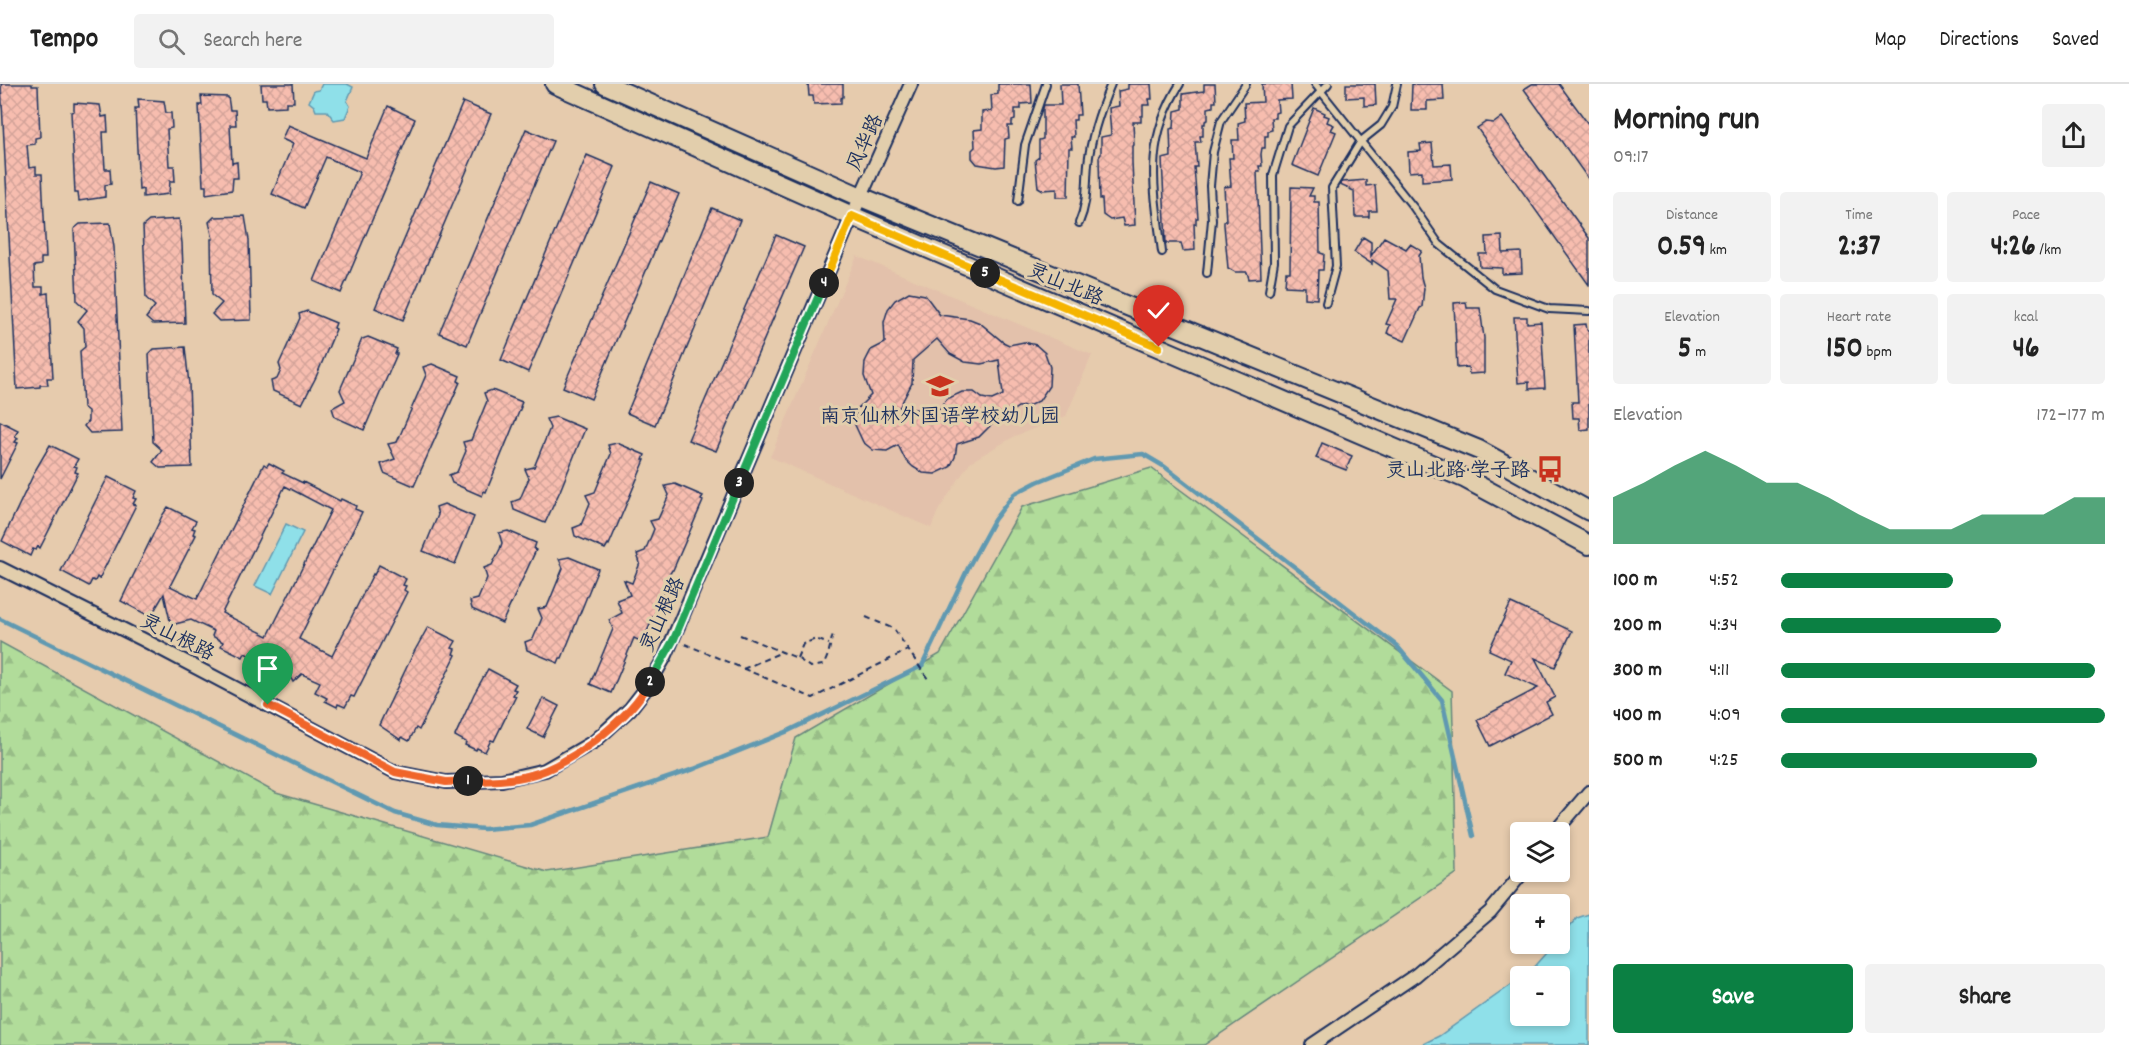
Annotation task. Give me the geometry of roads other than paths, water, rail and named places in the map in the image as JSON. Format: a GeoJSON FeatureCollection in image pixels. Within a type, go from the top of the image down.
{"type":"FeatureCollection","features":[{"type":"Feature","properties":{"kind":"main road","name":"灵山北路"},"geometry":{"type":"LineString","coordinates":[[555,84],[852,216],[1466,479],[1589,545]]}},
{"type":"Feature","properties":{"kind":"main road","name":"灵山北路"},"geometry":{"type":"LineString","coordinates":[[605,84],[861,196],[1479,450],[1589,511]]}},
{"type":"Feature","properties":{"kind":"street","name":"风华路"},"geometry":{"type":"LineString","coordinates":[[852,216],[910,84]]}},
{"type":"Feature","properties":{"kind":"street","name":"灵山根路"},"geometry":{"type":"LineString","coordinates":[[0,568],[152,644],[395,772],[446,782],[502,780],[545,770],[595,741],[630,709],[648,686],[674,639],[852,216]]}},
{"type":"Feature","properties":{"kind":"street"},"geometry":{"type":"LineString","coordinates":[[1563,822],[1589,790]]}},
{"type":"Feature","properties":{"kind":"street"},"geometry":{"type":"LineString","coordinates":[[1312,1045],[1416,975],[1490,912],[1515,882]]}},
{"type":"Feature","properties":{"kind":"lane"},"geometry":{"type":"LineString","coordinates":[[1018,201],[1024,145],[1046,84]]}},
{"type":"Feature","properties":{"kind":"lane"},"geometry":{"type":"LineString","coordinates":[[1079,223],[1086,207],[1088,162],[1099,112],[1111,84]]}},
{"type":"Feature","properties":{"kind":"lane"},"geometry":{"type":"LineString","coordinates":[[1162,252],[1155,190],[1154,153],[1159,126],[1167,104],[1180,84]]}},
{"type":"Feature","properties":{"kind":"lane"},"geometry":{"type":"LineString","coordinates":[[1208,273],[1213,152],[1221,121],[1246,84]]}},
{"type":"Feature","properties":{"kind":"lane"},"geometry":{"type":"LineString","coordinates":[[1315,84],[1414,208],[1439,244],[1496,289],[1549,309],[1589,310]]}},
{"type":"Feature","properties":{"kind":"lane"},"geometry":{"type":"LineString","coordinates":[[1269,291],[1274,262],[1273,175],[1288,126],[1328,84]]}},
{"type":"Feature","properties":{"kind":"lane"},"geometry":{"type":"LineString","coordinates":[[1326,303],[1336,266],[1332,188],[1361,141],[1381,125],[1392,107],[1397,84]]}},
{"type":"Feature","properties":{"kind":"water"},"geometry":{"type":"Polygon","coordinates":[[[322,84],[347,84],[353,87],[347,101],[350,106],[345,118],[334,120],[327,111],[316,111],[309,102],[314,91],[319,90],[322,84]]]}},
{"type":"Feature","properties":{"kind":"water"},"geometry":{"type":"Polygon","coordinates":[[[286,524],[303,532],[272,594],[255,586],[286,524]]]}},
{"type":"Feature","properties":{"kind":"water"},"geometry":{"type":"Polygon","coordinates":[[[1589,914],[1589,1045],[1421,1045],[1439,1036],[1510,986],[1510,1026],[1570,1026],[1570,966],[1535,966],[1546,954],[1570,954],[1570,926],[1577,918],[1589,914]]]}},
{"type":"Feature","properties":{"kind":"waterway"},"geometry":{"type":"LineString","coordinates":[[0,619],[395,813],[437,825],[484,829],[530,825],[694,769],[786,732],[922,666],[969,566],[994,520],[1014,494],[1094,459],[1143,454],[1165,467],[1397,646],[1442,700],[1473,836]]}},
{"type":"Feature","properties":{"kind":"place","name":"南京仙林外国语学校幼儿园"},"geometry":{"type":"Point","coordinates":[940,386]}},
{"type":"Feature","properties":{"kind":"place","name":"灵山北路·学子路"},"geometry":{"type":"Point","coordinates":[1550,469]}}]}
